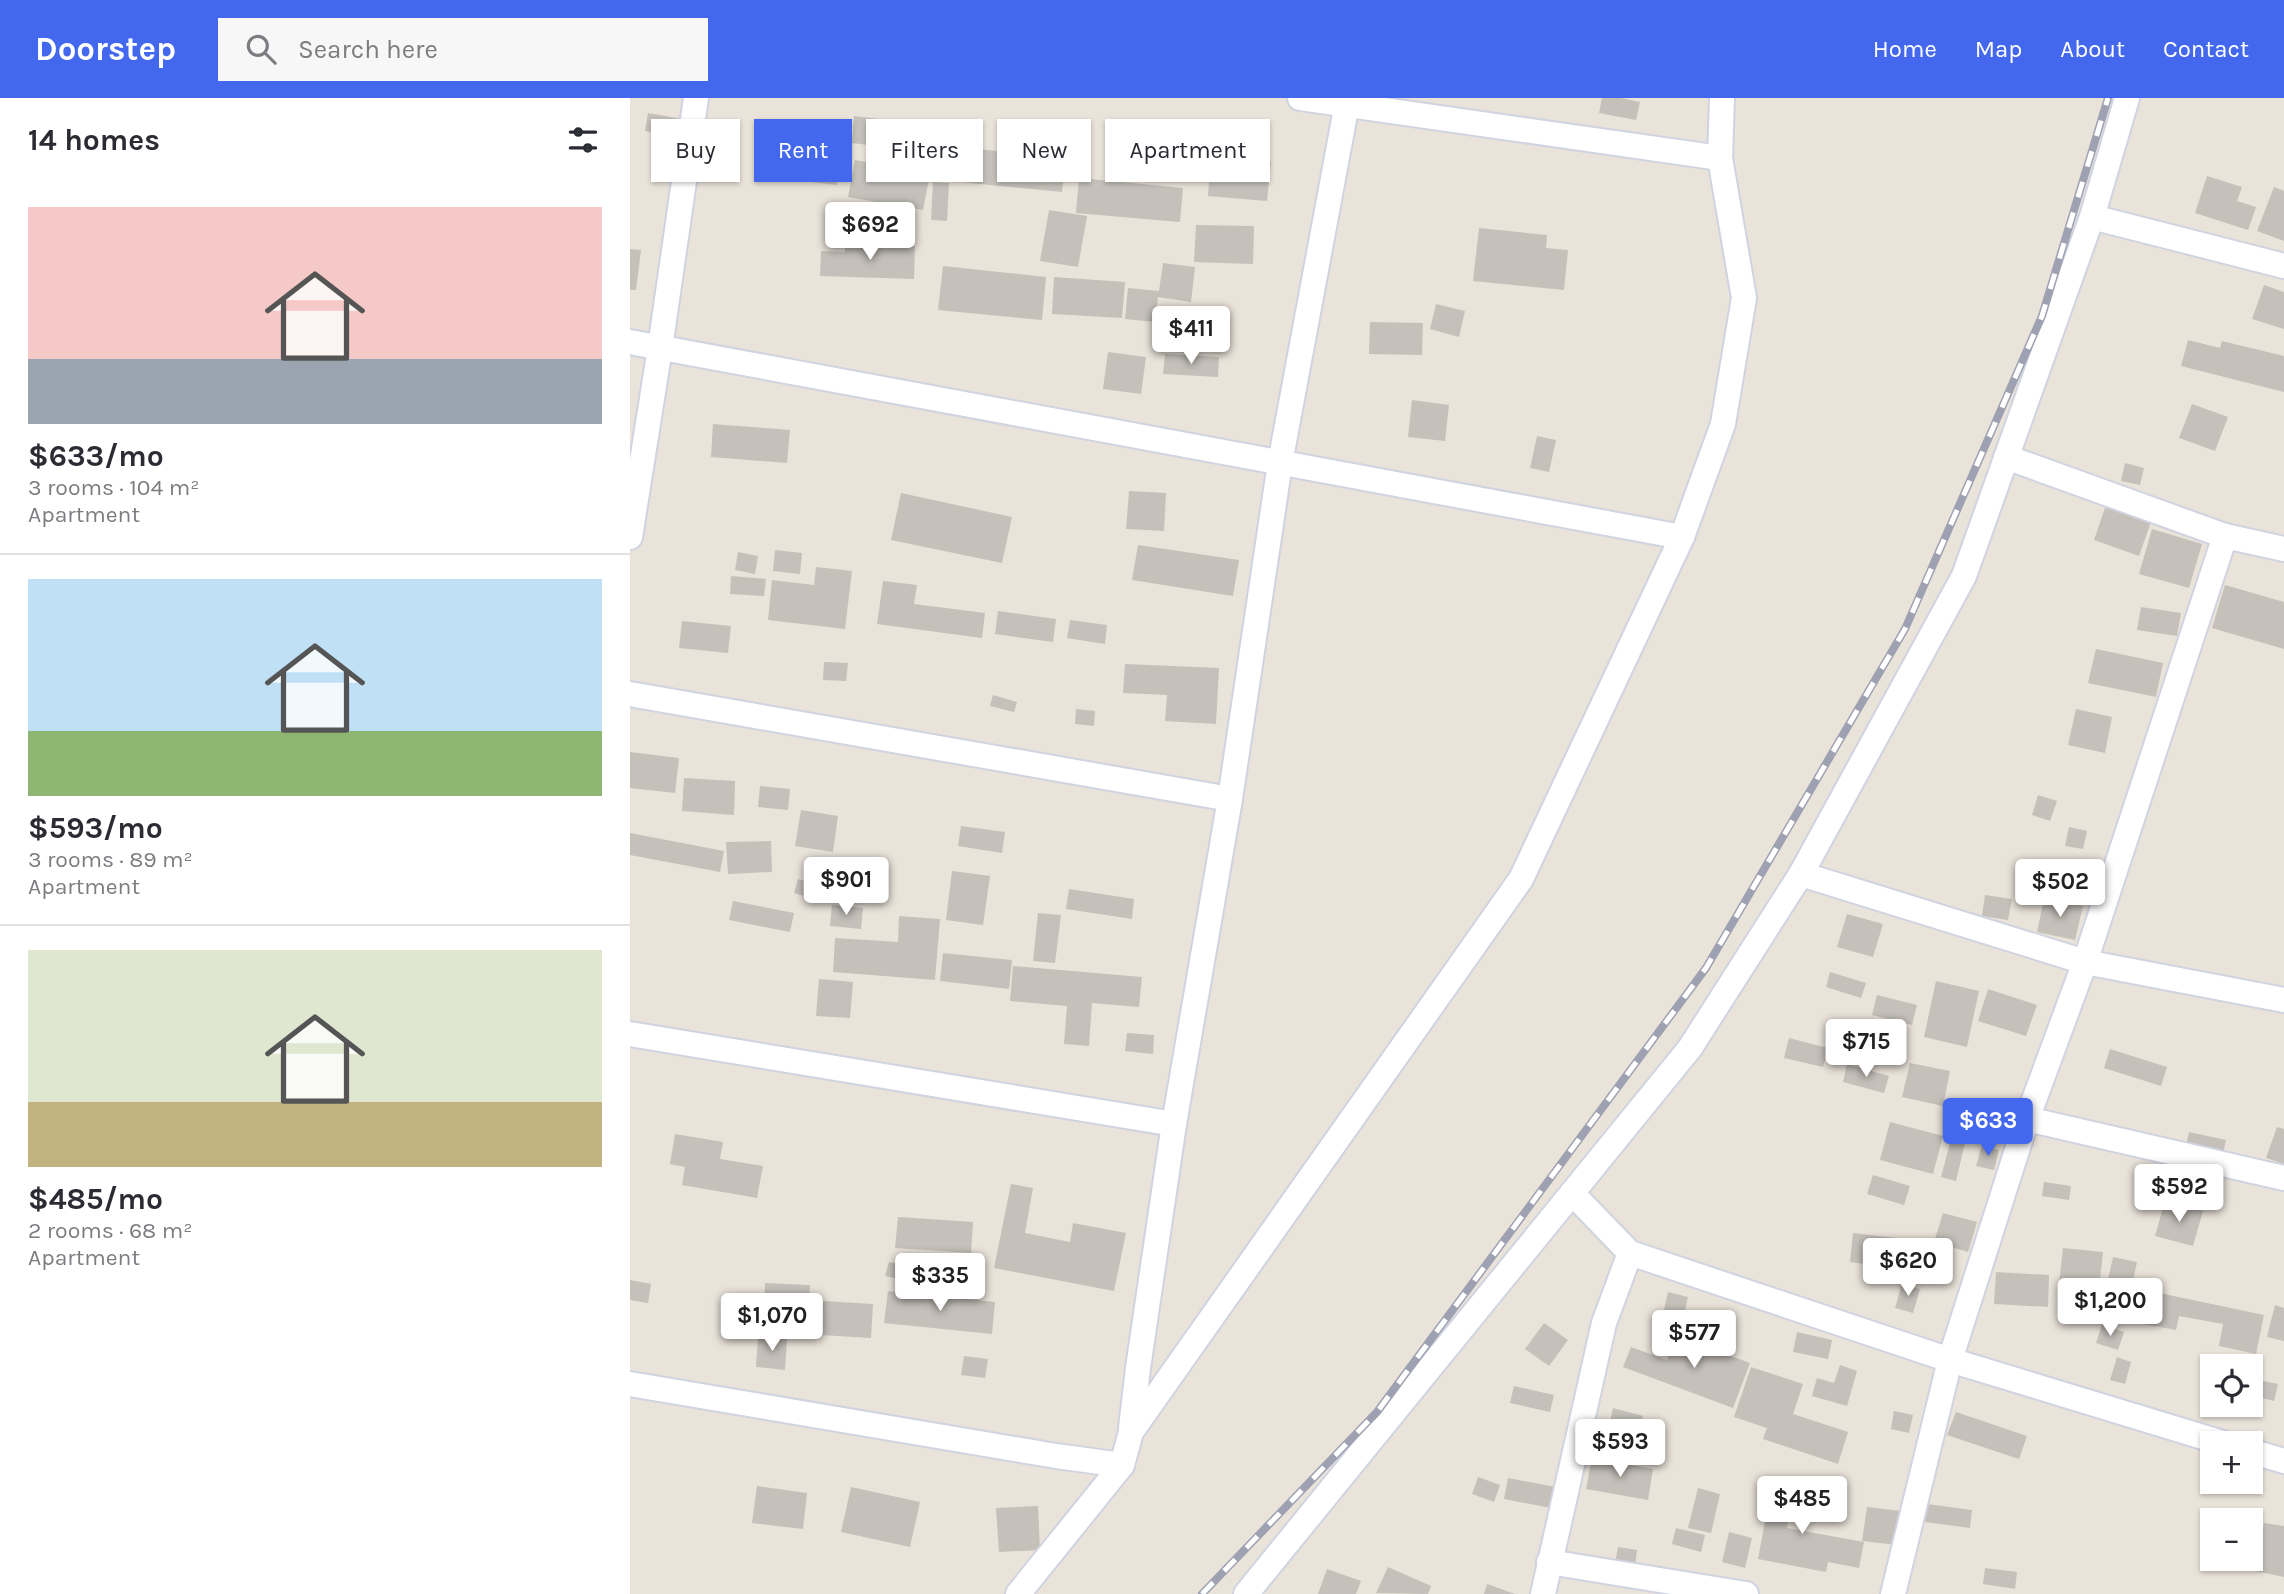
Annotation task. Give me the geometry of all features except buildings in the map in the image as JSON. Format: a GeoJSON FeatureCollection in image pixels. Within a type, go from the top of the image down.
{"type":"FeatureCollection","features":[{"type":"Feature","properties":{"kind":"street"},"geometry":{"type":"LineString","coordinates":[[630,537],[696,98]]}},
{"type":"Feature","properties":{"kind":"street"},"geometry":{"type":"LineString","coordinates":[[1300,98],[1348,101],[1720,158]]}},
{"type":"Feature","properties":{"kind":"street"},"geometry":{"type":"LineString","coordinates":[[1131,1432],[1521,879],[1682,537],[1723,424],[1744,298],[1720,158],[1722,98]]}},
{"type":"Feature","properties":{"kind":"street"},"geometry":{"type":"LineString","coordinates":[[1246,1594],[1690,1048],[1801,874],[1964,576],[2092,217],[2127,98]]}},
{"type":"Feature","properties":{"kind":"street"},"geometry":{"type":"LineString","coordinates":[[1018,1594],[1122,1465],[1131,1432],[1174,1124],[1230,799],[1280,463],[1348,101]]}},
{"type":"Feature","properties":{"kind":"street"},"geometry":{"type":"LineString","coordinates":[[2092,217],[2284,266]]}},
{"type":"Feature","properties":{"kind":"street"},"geometry":{"type":"LineString","coordinates":[[630,342],[1682,537]]}},
{"type":"Feature","properties":{"kind":"street"},"geometry":{"type":"LineString","coordinates":[[2007,457],[2225,536],[2284,549]]}},
{"type":"Feature","properties":{"kind":"street"},"geometry":{"type":"LineString","coordinates":[[1894,1594],[1950,1360],[2027,1119],[2085,962],[2225,536]]}},
{"type":"Feature","properties":{"kind":"street"},"geometry":{"type":"LineString","coordinates":[[630,694],[1230,799]]}},
{"type":"Feature","properties":{"kind":"street"},"geometry":{"type":"LineString","coordinates":[[1801,874],[2085,962],[2284,1000]]}},
{"type":"Feature","properties":{"kind":"street"},"geometry":{"type":"LineString","coordinates":[[630,1034],[1174,1124]]}},
{"type":"Feature","properties":{"kind":"street"},"geometry":{"type":"LineString","coordinates":[[2027,1119],[2284,1178]]}},
{"type":"Feature","properties":{"kind":"street"},"geometry":{"type":"LineString","coordinates":[[1572,1192],[1630,1253],[1950,1360],[2200,1436]]}},
{"type":"Feature","properties":{"kind":"street"},"geometry":{"type":"LineString","coordinates":[[1543,1594],[1604,1323],[1630,1253]]}},
{"type":"Feature","properties":{"kind":"street"},"geometry":{"type":"LineString","coordinates":[[630,1384],[1056,1457],[1122,1465]]}},
{"type":"Feature","properties":{"kind":"street"},"geometry":{"type":"LineString","coordinates":[[2263,1455],[2284,1461]]}},
{"type":"Feature","properties":{"kind":"street"},"geometry":{"type":"LineString","coordinates":[[1549,1562],[1746,1594]]}},
{"type":"Feature","properties":{"kind":"railway"},"geometry":{"type":"LineString","coordinates":[[1202,1594],[1377,1412],[1706,968],[1905,629],[2042,316],[2108,98]]}}]}
